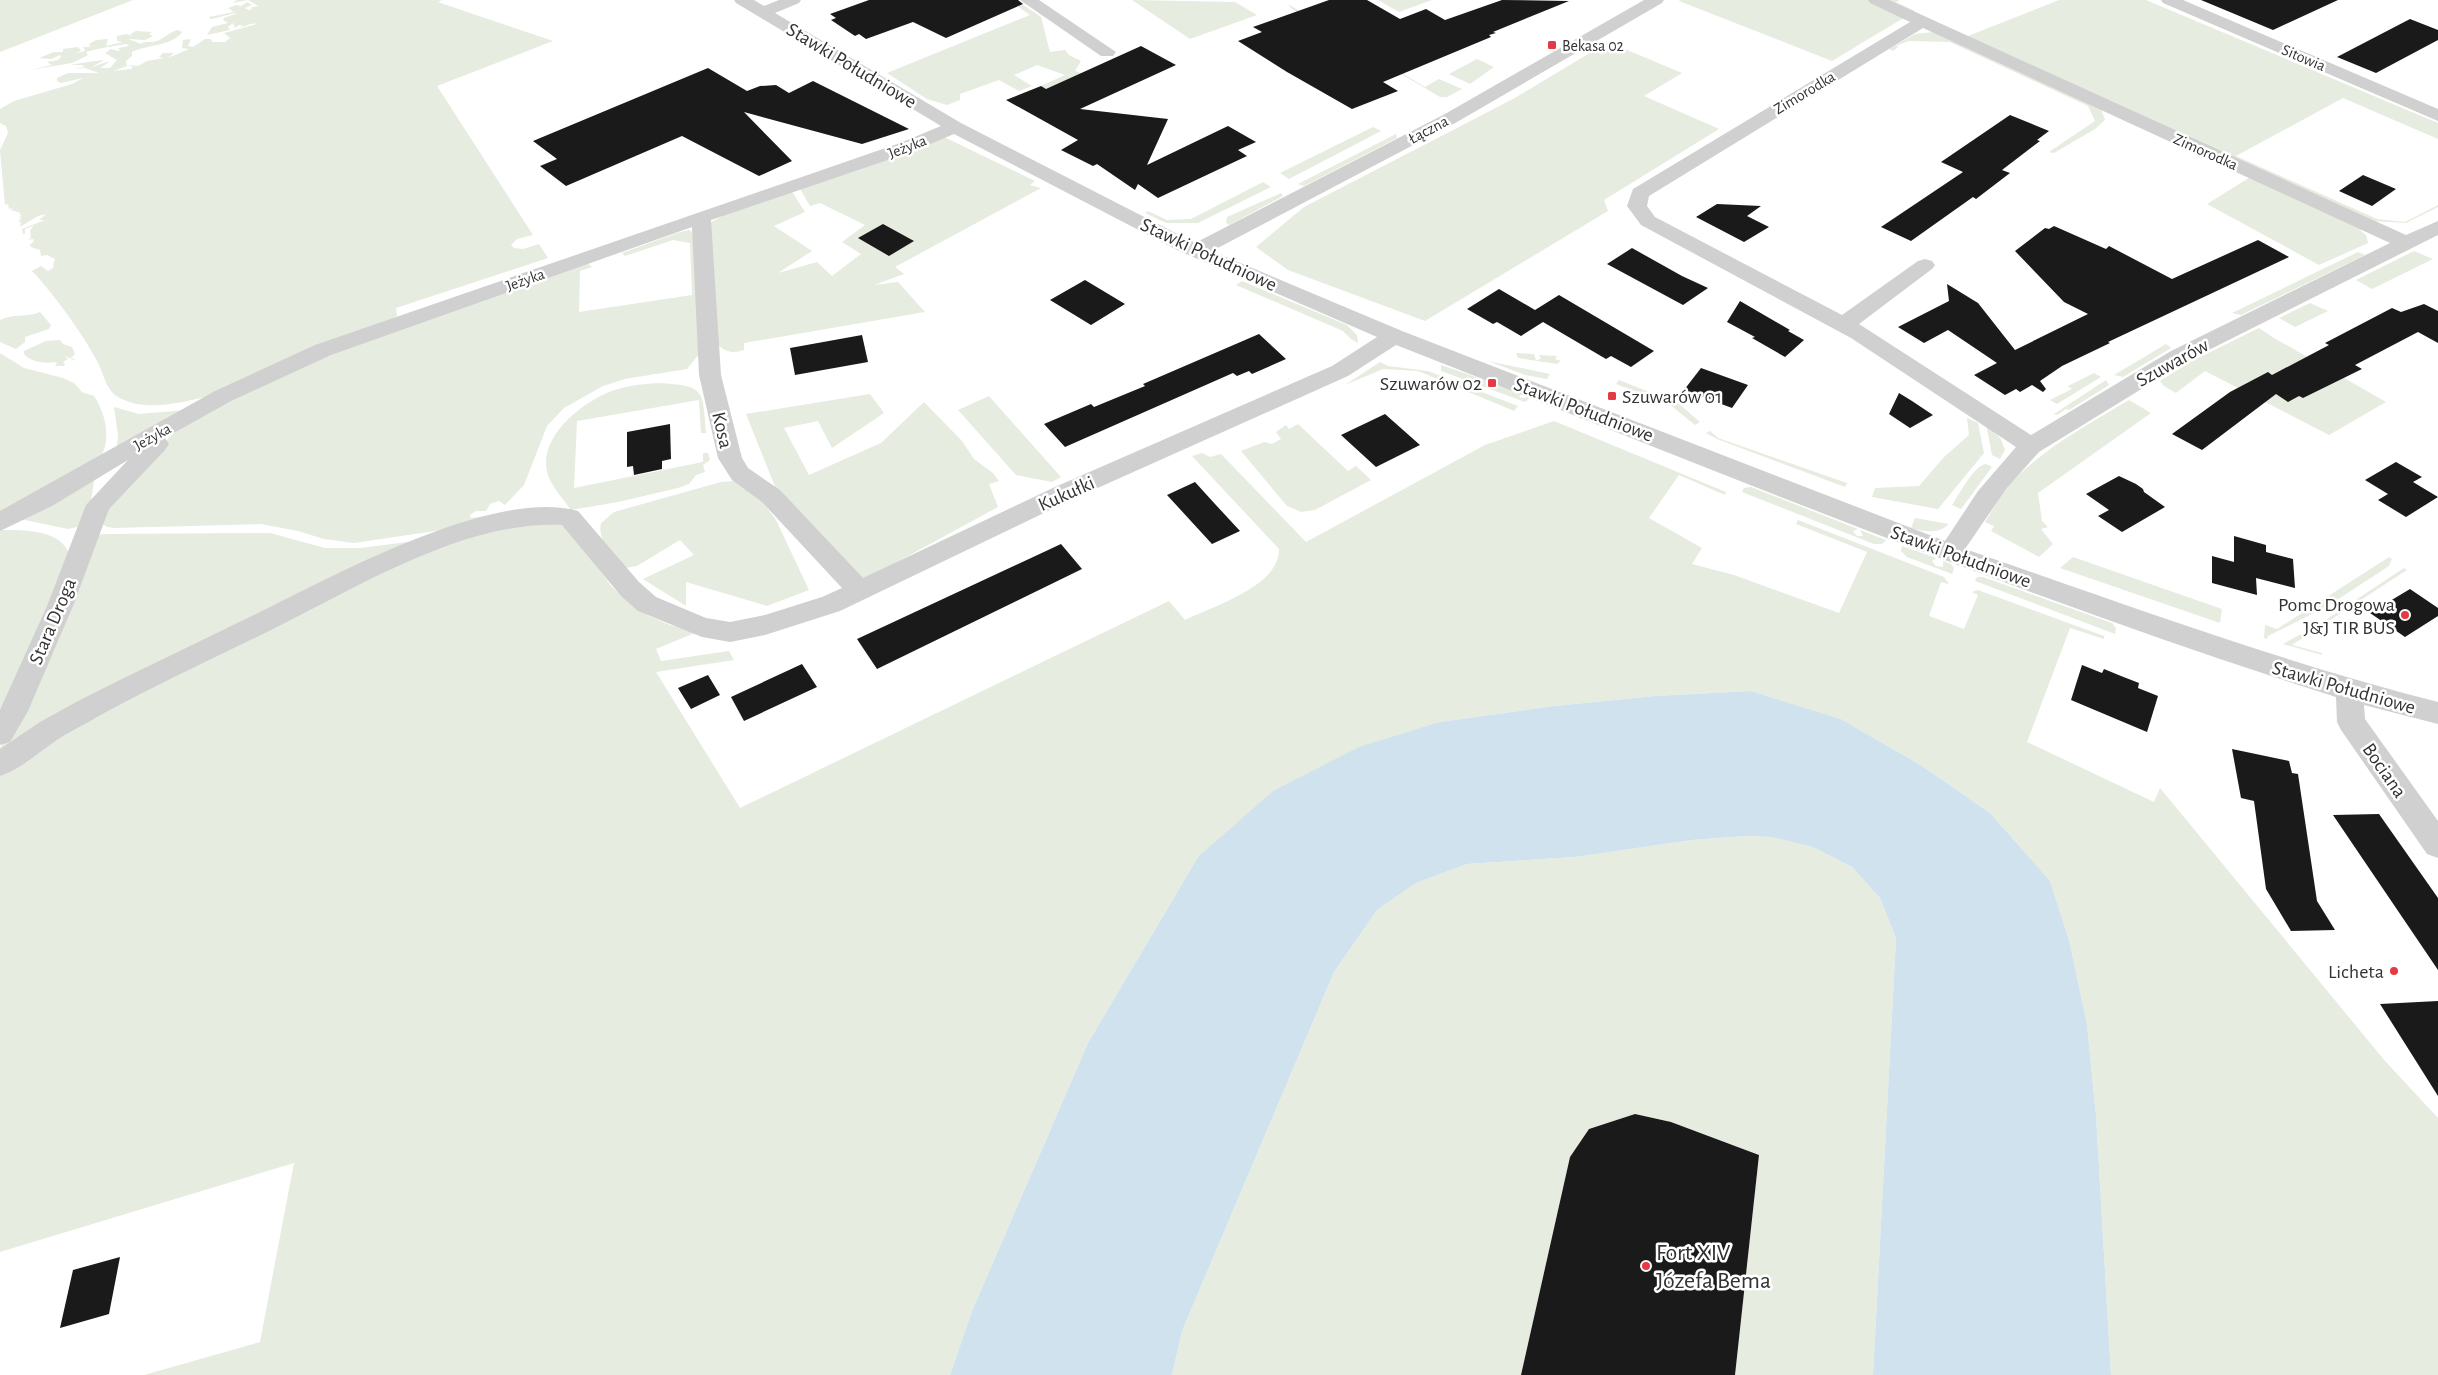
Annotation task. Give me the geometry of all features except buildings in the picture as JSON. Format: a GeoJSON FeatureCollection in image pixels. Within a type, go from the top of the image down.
{"type":"FeatureCollection","features":[{"type":"Feature","properties":{"kind":"street","name":"Stawki Południowe"},"geometry":{"type":"LineString","coordinates":[[742,0],[955,127],[1196,251],[1394,336],[1950,553],[2253,660],[2349,690],[2438,713]]}},
{"type":"Feature","properties":{"kind":"street"},"geometry":{"type":"LineString","coordinates":[[763,12],[793,0]]}},
{"type":"Feature","properties":{"kind":"street"},"geometry":{"type":"LineString","coordinates":[[1028,0],[1108,52]]}},
{"type":"Feature","properties":{"kind":"street","name":"Łączna"},"geometry":{"type":"LineString","coordinates":[[1196,251],[1451,118],[1656,0]]}},
{"type":"Feature","properties":{"kind":"street"},"geometry":{"type":"LineString","coordinates":[[1876,0],[1922,21]]}},
{"type":"Feature","properties":{"kind":"street","name":"Sitowia"},"geometry":{"type":"LineString","coordinates":[[2169,0],[2438,116]]}},
{"type":"Feature","properties":{"kind":"street","name":"Zimorodka"},"geometry":{"type":"LineString","coordinates":[[2031,446],[1843,324],[1648,221],[1638,210],[1638,195],[1922,21],[2406,243]]}},
{"type":"Feature","properties":{"kind":"street","name":"Jeżyka"},"geometry":{"type":"LineString","coordinates":[[0,522],[43,500],[107,461],[205,406],[323,350],[701,217],[907,147],[955,127]]}},
{"type":"Feature","properties":{"kind":"street","name":"Kosa"},"geometry":{"type":"LineString","coordinates":[[701,217],[710,375],[730,458],[740,474],[771,496],[859,590]]}},
{"type":"Feature","properties":{"kind":"street","name":"Szuwarów"},"geometry":{"type":"LineString","coordinates":[[1950,553],[1973,516],[2010,466],[2031,446],[2179,356],[2438,227]]}},
{"type":"Feature","properties":{"kind":"street"},"geometry":{"type":"LineString","coordinates":[[1843,324],[1925,265]]}},
{"type":"Feature","properties":{"kind":"street","name":"Kukułki"},"geometry":{"type":"LineString","coordinates":[[0,764],[50,730],[90,708],[342,584],[461,533],[504,519],[546,515],[569,517],[630,589],[647,604],[702,627],[730,632],[800,614],[831,604],[1064,493],[1340,371],[1394,336]]}},
{"type":"Feature","properties":{"kind":"street","name":"Stara Droga"},"geometry":{"type":"LineString","coordinates":[[0,734],[14,711],[60,606],[98,505],[142,457],[163,438],[205,406]]}},
{"type":"Feature","properties":{"kind":"street","name":"Bociana"},"geometry":{"type":"LineString","coordinates":[[2349,690],[2351,722],[2438,845]]}},
{"type":"Feature","properties":{"kind":"shaded area"},"geometry":{"type":"Polygon","coordinates":[[[0,0],[133,0],[0,52],[0,0]]]}},
{"type":"Feature","properties":{"kind":"shaded area"},"geometry":{"type":"Polygon","coordinates":[[[237,0],[248,0],[232,3],[237,0]]]}},
{"type":"Feature","properties":{"kind":"shaded area"},"geometry":{"type":"Polygon","coordinates":[[[248,0],[442,0],[438,2],[553,41],[437,86],[533,235],[517,239],[511,245],[514,248],[523,249],[539,244],[548,258],[396,308],[397,316],[392,319],[205,397],[161,405],[128,402],[110,390],[97,361],[76,326],[32,271],[41,266],[48,271],[54,267],[55,259],[47,255],[41,256],[40,250],[31,247],[30,245],[34,241],[33,239],[28,240],[31,238],[30,231],[33,226],[25,229],[25,234],[23,234],[22,229],[45,220],[39,220],[46,214],[38,216],[20,227],[21,222],[18,222],[21,220],[18,220],[22,218],[19,217],[22,216],[19,214],[21,213],[11,210],[13,208],[9,209],[8,204],[5,205],[0,150],[8,133],[6,126],[0,123],[0,109],[14,101],[72,84],[83,78],[61,83],[57,81],[57,78],[68,73],[99,73],[85,68],[73,69],[85,67],[70,65],[104,60],[92,67],[109,62],[100,68],[110,68],[117,60],[105,53],[111,49],[118,51],[120,50],[118,48],[129,46],[127,44],[96,49],[86,52],[88,55],[72,63],[30,70],[52,65],[47,62],[64,59],[58,60],[61,57],[60,55],[51,59],[39,58],[54,52],[63,52],[63,49],[78,47],[81,51],[73,54],[85,51],[83,47],[90,47],[89,44],[96,40],[108,39],[106,46],[123,42],[117,41],[117,36],[126,34],[133,36],[130,34],[136,31],[152,32],[149,34],[153,36],[145,40],[128,39],[144,45],[141,43],[157,41],[178,30],[182,32],[178,37],[166,43],[132,52],[132,56],[126,61],[127,66],[113,71],[131,69],[133,66],[129,66],[131,65],[138,66],[147,61],[164,58],[159,57],[163,53],[174,53],[168,58],[189,49],[182,48],[183,40],[191,39],[188,46],[193,47],[205,39],[211,39],[212,42],[225,42],[230,38],[224,33],[257,24],[240,27],[243,25],[239,25],[235,28],[233,23],[228,27],[230,30],[207,35],[212,27],[228,23],[223,20],[224,18],[238,13],[210,19],[209,17],[234,12],[228,8],[236,5],[241,6],[247,2],[252,5],[245,8],[249,10],[258,6],[248,0]]]}},
{"type":"Feature","properties":{"kind":"shaded area"},"geometry":{"type":"Polygon","coordinates":[[[1132,0],[1235,2],[1257,15],[1190,39],[1132,0]]]}},
{"type":"Feature","properties":{"kind":"shaded area"},"geometry":{"type":"Polygon","coordinates":[[[1378,0],[1432,0],[1399,12],[1378,0]]]}},
{"type":"Feature","properties":{"kind":"shaded area"},"geometry":{"type":"Polygon","coordinates":[[[1680,0],[1900,0],[1896,2],[1915,11],[1832,61],[1680,0]]]}},
{"type":"Feature","properties":{"kind":"shaded area"},"geometry":{"type":"Polygon","coordinates":[[[2059,0],[2146,0],[2438,123],[2438,139],[2343,98],[2236,156],[2377,219],[2405,222],[2438,205],[2438,207],[2406,223],[2375,221],[1922,16],[1968,36],[2059,0]]]}},
{"type":"Feature","properties":{"kind":"shaded area"},"geometry":{"type":"Polygon","coordinates":[[[1022,4],[1041,17],[1050,52],[1065,50],[1069,55],[1081,61],[1075,71],[1086,75],[1048,91],[1041,86],[1065,75],[1037,65],[1014,75],[1032,86],[1019,91],[999,80],[960,94],[960,100],[947,105],[927,99],[887,73],[1030,15],[1017,6],[1022,4]]]}},
{"type":"Feature","properties":{"kind":"shaded area"},"geometry":{"type":"Polygon","coordinates":[[[1288,4],[1425,87],[1439,79],[1462,89],[1447,97],[1440,97],[1292,9],[1288,4]]]}},
{"type":"Feature","properties":{"kind":"shaded area"},"geometry":{"type":"Polygon","coordinates":[[[1933,32],[2101,109],[2105,120],[2095,129],[2054,153],[2049,152],[2095,121],[2088,106],[1950,42],[1909,41],[1896,46],[1898,47],[1893,51],[1889,49],[1915,34],[1933,32]]]}},
{"type":"Feature","properties":{"kind":"shaded area"},"geometry":{"type":"Polygon","coordinates":[[[1608,42],[1682,73],[1644,96],[1719,129],[1604,200],[1608,211],[1425,321],[1288,270],[1256,247],[1304,207],[1513,99],[1608,42]]]}},
{"type":"Feature","properties":{"kind":"shaded area"},"geometry":{"type":"Polygon","coordinates":[[[1477,59],[1494,67],[1470,84],[1449,74],[1477,59]]]}},
{"type":"Feature","properties":{"kind":"shaded area"},"geometry":{"type":"Polygon","coordinates":[[[1373,127],[1381,131],[1289,179],[1280,173],[1373,127]]]}},
{"type":"Feature","properties":{"kind":"shaded area"},"geometry":{"type":"Polygon","coordinates":[[[1396,134],[1397,138],[1304,186],[1298,184],[1396,134]]]}},
{"type":"Feature","properties":{"kind":"shaded area"},"geometry":{"type":"Polygon","coordinates":[[[944,137],[1035,181],[1030,185],[1041,188],[895,267],[904,274],[874,285],[898,282],[925,312],[744,343],[744,350],[734,352],[723,349],[716,343],[713,339],[708,224],[728,213],[791,190],[805,212],[774,226],[812,251],[778,273],[817,262],[832,276],[861,254],[842,242],[865,225],[820,203],[810,206],[799,187],[944,137]]]}},
{"type":"Feature","properties":{"kind":"shaded area"},"geometry":{"type":"Polygon","coordinates":[[[2252,176],[2363,229],[2360,230],[2366,235],[2368,243],[2319,265],[2207,204],[2252,176]]]}},
{"type":"Feature","properties":{"kind":"shaded area"},"geometry":{"type":"Polygon","coordinates":[[[1263,182],[1271,187],[1198,223],[1166,223],[1145,213],[1148,211],[1167,220],[1191,219],[1263,182]]]}},
{"type":"Feature","properties":{"kind":"shaded area"},"geometry":{"type":"Polygon","coordinates":[[[1281,193],[1283,196],[1229,225],[1226,223],[1227,217],[1281,193]]]}},
{"type":"Feature","properties":{"kind":"shaded area"},"geometry":{"type":"Polygon","coordinates":[[[689,230],[692,232],[698,260],[699,354],[687,369],[625,379],[603,386],[564,408],[547,426],[524,485],[505,505],[499,501],[490,504],[486,511],[476,511],[470,515],[471,518],[493,515],[462,527],[354,543],[324,539],[298,531],[261,524],[114,528],[107,527],[101,523],[113,494],[173,434],[206,411],[307,361],[586,262],[592,267],[580,271],[579,312],[692,295],[690,243],[673,240],[625,256],[622,253],[689,230]]]}},
{"type":"Feature","properties":{"kind":"shaded area"},"geometry":{"type":"Polygon","coordinates":[[[2414,251],[2433,259],[2372,289],[2356,280],[2414,251]]]}},
{"type":"Feature","properties":{"kind":"shaded area"},"geometry":{"type":"Polygon","coordinates":[[[2358,252],[2365,255],[2241,315],[2232,313],[2358,252]]]}},
{"type":"Feature","properties":{"kind":"shaded area"},"geometry":{"type":"Polygon","coordinates":[[[1242,281],[1347,325],[1357,335],[1358,343],[1343,331],[1236,285],[1242,281]]]}},
{"type":"Feature","properties":{"kind":"shaded area"},"geometry":{"type":"Polygon","coordinates":[[[2310,303],[2328,311],[2295,327],[2279,318],[2310,303]]]}},
{"type":"Feature","properties":{"kind":"shaded area"},"geometry":{"type":"Polygon","coordinates":[[[40,312],[51,325],[49,329],[25,337],[25,342],[16,349],[0,342],[0,320],[40,312]]]}},
{"type":"Feature","properties":{"kind":"shaded area"},"geometry":{"type":"Polygon","coordinates":[[[2259,328],[2386,402],[2329,435],[2205,371],[2176,393],[2164,386],[2160,381],[2192,361],[2259,328]]]}},
{"type":"Feature","properties":{"kind":"shaded area"},"geometry":{"type":"Polygon","coordinates":[[[60,340],[63,344],[72,347],[75,354],[71,358],[74,360],[65,356],[68,359],[63,362],[64,366],[55,366],[57,363],[55,362],[34,361],[24,354],[24,351],[46,341],[60,340]]]}},
{"type":"Feature","properties":{"kind":"shaded area"},"geometry":{"type":"Polygon","coordinates":[[[2166,344],[2171,348],[2123,377],[2114,375],[2166,344]]]}},
{"type":"Feature","properties":{"kind":"shaded area"},"geometry":{"type":"Polygon","coordinates":[[[0,353],[24,368],[63,378],[74,383],[82,392],[94,396],[102,411],[106,436],[103,453],[99,460],[0,516],[0,353]]]}},
{"type":"Feature","properties":{"kind":"shaded area"},"geometry":{"type":"Polygon","coordinates":[[[1516,353],[1534,354],[1536,360],[1541,359],[1539,355],[1557,356],[1555,359],[1561,361],[1557,364],[1518,358],[1516,353]]]}},
{"type":"Feature","properties":{"kind":"shaded area"},"geometry":{"type":"Polygon","coordinates":[[[1488,361],[1550,374],[1547,379],[1525,375],[1488,361]]]}},
{"type":"Feature","properties":{"kind":"shaded area"},"geometry":{"type":"Polygon","coordinates":[[[1380,362],[1388,366],[1428,371],[1518,406],[1514,411],[1418,371],[1383,369],[1345,385],[1380,362]]]}},
{"type":"Feature","properties":{"kind":"shaded area"},"geometry":{"type":"Polygon","coordinates":[[[1441,365],[1522,393],[1519,397],[1528,397],[1529,399],[1525,402],[1441,371],[1441,365]]]}},
{"type":"Feature","properties":{"kind":"shaded area"},"geometry":{"type":"Polygon","coordinates":[[[2094,373],[2101,377],[2057,404],[2050,400],[2072,389],[2068,386],[2094,373]]]}},
{"type":"Feature","properties":{"kind":"shaded area"},"geometry":{"type":"Polygon","coordinates":[[[1619,380],[1679,404],[1700,422],[1695,425],[1669,404],[1616,384],[1619,380]]]}},
{"type":"Feature","properties":{"kind":"shaded area"},"geometry":{"type":"Polygon","coordinates":[[[2106,380],[2109,385],[2069,410],[2066,409],[2057,415],[2054,414],[2106,380]]]}},
{"type":"Feature","properties":{"kind":"shaded area"},"geometry":{"type":"Polygon","coordinates":[[[658,383],[693,388],[698,392],[704,407],[706,433],[701,433],[699,400],[577,421],[574,488],[703,462],[703,453],[708,453],[710,460],[703,465],[705,472],[696,475],[689,484],[678,488],[618,502],[571,510],[549,478],[546,464],[548,450],[562,425],[585,405],[609,392],[621,388],[658,383]]]}},
{"type":"Feature","properties":{"kind":"shaded area"},"geometry":{"type":"Polygon","coordinates":[[[870,394],[884,413],[832,448],[818,421],[784,428],[809,475],[881,443],[924,402],[962,441],[974,459],[993,473],[999,481],[989,484],[998,507],[862,581],[778,494],[746,414],[870,394]]]}},
{"type":"Feature","properties":{"kind":"shaded area"},"geometry":{"type":"Polygon","coordinates":[[[989,396],[1061,477],[1052,482],[1016,475],[958,410],[989,396]]]}},
{"type":"Feature","properties":{"kind":"shaded area"},"geometry":{"type":"Polygon","coordinates":[[[2129,400],[2151,413],[2038,493],[2042,521],[2048,527],[2041,529],[2053,544],[2039,557],[1991,531],[1994,526],[1985,522],[2003,493],[2019,475],[2033,462],[2080,429],[2129,400]]]}},
{"type":"Feature","properties":{"kind":"shaded area"},"geometry":{"type":"Polygon","coordinates":[[[114,407],[139,414],[186,410],[117,446],[118,436],[114,407]]]}},
{"type":"Feature","properties":{"kind":"shaded area"},"geometry":{"type":"Polygon","coordinates":[[[1967,418],[1978,423],[1984,453],[1938,509],[1872,497],[1875,488],[1919,486],[1944,457],[1969,435],[1967,418]]]}},
{"type":"Feature","properties":{"kind":"shaded area"},"geometry":{"type":"Polygon","coordinates":[[[1554,421],[1726,492],[1725,495],[1679,475],[1649,518],[1702,548],[1692,564],[1734,575],[1839,613],[1867,552],[1796,524],[1798,520],[1944,577],[1949,584],[1941,582],[1929,616],[1964,629],[1978,595],[1972,592],[1978,590],[2104,636],[2104,639],[2070,628],[2027,742],[2154,802],[2160,788],[2385,1061],[2438,1118],[2438,1375],[2111,1375],[2096,1115],[2087,1024],[2069,940],[2050,881],[1990,813],[1922,766],[1841,719],[1751,691],[1655,696],[1554,706],[1440,722],[1198,857],[1088,1043],[972,1311],[950,1375],[144,1375],[260,1342],[294,1163],[0,1252],[0,773],[24,752],[409,558],[490,529],[530,522],[563,525],[573,532],[611,586],[628,602],[647,615],[670,625],[697,632],[656,649],[661,661],[729,651],[734,660],[656,672],[740,808],[1169,601],[1185,620],[1228,601],[1257,584],[1269,574],[1276,562],[1279,549],[1192,456],[1202,453],[1210,457],[1221,454],[1306,542],[1485,445],[1554,421]]]}},
{"type":"Feature","properties":{"kind":"shaded area"},"geometry":{"type":"Polygon","coordinates":[[[1298,424],[1348,471],[1356,466],[1371,480],[1315,510],[1301,512],[1287,506],[1241,451],[1264,442],[1272,444],[1281,439],[1276,432],[1286,425],[1289,429],[1298,424]]]}},
{"type":"Feature","properties":{"kind":"shaded area"},"geometry":{"type":"Polygon","coordinates":[[[1986,424],[2001,439],[2005,450],[2000,459],[1992,455],[1986,424]]]}},
{"type":"Feature","properties":{"kind":"shaded area"},"geometry":{"type":"Polygon","coordinates":[[[1710,431],[1718,438],[1847,483],[1845,487],[1717,439],[1706,433],[1710,431]]]}},
{"type":"Feature","properties":{"kind":"shaded area"},"geometry":{"type":"Polygon","coordinates":[[[1986,464],[1992,467],[1961,509],[1952,505],[1972,475],[1977,469],[1986,464]]]}},
{"type":"Feature","properties":{"kind":"shaded area"},"geometry":{"type":"Polygon","coordinates":[[[95,476],[90,506],[77,527],[68,529],[20,519],[95,476]]]}},
{"type":"Feature","properties":{"kind":"shaded area"},"geometry":{"type":"Polygon","coordinates":[[[734,481],[753,489],[776,520],[809,590],[767,606],[686,582],[686,606],[643,579],[694,555],[680,540],[637,566],[625,568],[611,554],[601,536],[601,523],[614,512],[721,482],[734,481]]]}},
{"type":"Feature","properties":{"kind":"shaded area"},"geometry":{"type":"Polygon","coordinates":[[[1751,487],[1858,529],[1853,531],[1857,536],[1863,536],[1860,530],[1886,540],[1882,544],[1874,544],[1742,492],[1744,488],[1751,487]]]}},
{"type":"Feature","properties":{"kind":"shaded area"},"geometry":{"type":"Polygon","coordinates":[[[1915,518],[1949,524],[1936,531],[1921,530],[1911,528],[1915,518]]]}},
{"type":"Feature","properties":{"kind":"shaded area"},"geometry":{"type":"Polygon","coordinates":[[[0,530],[29,531],[49,535],[65,546],[69,554],[0,722],[0,530]]]}},
{"type":"Feature","properties":{"kind":"shaded area"},"geometry":{"type":"Polygon","coordinates":[[[270,533],[325,548],[360,548],[416,541],[0,754],[0,748],[23,708],[96,536],[102,534],[270,533]]]}},
{"type":"Feature","properties":{"kind":"shaded area"},"geometry":{"type":"Polygon","coordinates":[[[1902,546],[1936,558],[1932,561],[1936,566],[1943,567],[1943,561],[1951,564],[1954,568],[1952,574],[1907,557],[1901,551],[1902,546]]]}},
{"type":"Feature","properties":{"kind":"shaded area"},"geometry":{"type":"Polygon","coordinates":[[[2073,557],[2222,609],[2220,623],[2060,568],[2073,557]]]}},
{"type":"Feature","properties":{"kind":"shaded area"},"geometry":{"type":"Polygon","coordinates":[[[2389,557],[2392,559],[2389,566],[2326,607],[2268,636],[2267,639],[2264,638],[2265,625],[2277,629],[2389,557]]]}},
{"type":"Feature","properties":{"kind":"shaded area"},"geometry":{"type":"Polygon","coordinates":[[[2404,568],[2407,570],[2292,645],[2322,653],[2322,655],[2283,644],[2321,623],[2404,568]]]}},
{"type":"Feature","properties":{"kind":"shaded area"},"geometry":{"type":"Polygon","coordinates":[[[1977,577],[1983,577],[2112,623],[2116,628],[2115,634],[1975,581],[1977,577]]]}},
{"type":"Feature","properties":{"kind":"shaded area"},"geometry":{"type":"Polygon","coordinates":[[[1746,836],[1771,837],[1813,847],[1852,867],[1880,898],[1896,938],[1873,1375],[1735,1375],[1759,1155],[1671,1122],[1635,1114],[1589,1129],[1570,1157],[1521,1375],[1172,1375],[1182,1331],[1334,972],[1377,910],[1416,883],[1467,864],[1575,857],[1692,840],[1746,836]]]}},
{"type":"Feature","properties":{"kind":"water"},"geometry":{"type":"Polygon","coordinates":[[[1751,691],[1841,719],[1922,766],[1990,813],[2050,881],[2069,940],[2087,1024],[2096,1115],[2111,1375],[1873,1375],[1896,938],[1880,898],[1852,867],[1813,847],[1771,837],[1746,836],[1692,840],[1575,857],[1467,864],[1416,883],[1377,910],[1334,972],[1182,1331],[1172,1375],[950,1375],[972,1311],[1088,1043],[1198,857],[1273,791],[1359,747],[1440,722],[1554,706],[1655,696],[1751,691]]]}},
{"type":"Feature","properties":{"kind":"place","name":"Bekasa 02"},"geometry":{"type":"Point","coordinates":[1552,45]}},
{"type":"Feature","properties":{"kind":"place","name":"Szuwarów 02"},"geometry":{"type":"Point","coordinates":[1492,383]}},
{"type":"Feature","properties":{"kind":"place","name":"Szuwarów 01"},"geometry":{"type":"Point","coordinates":[1612,396]}},
{"type":"Feature","properties":{"kind":"place","name":"Pomc Drogowa J&J TIR BUS"},"geometry":{"type":"Point","coordinates":[2405,615]}},
{"type":"Feature","properties":{"kind":"place","name":"Licheta"},"geometry":{"type":"Point","coordinates":[2394,971]}},
{"type":"Feature","properties":{"kind":"place","name":"Fort XIV Józefa Bema"},"geometry":{"type":"Point","coordinates":[1646,1266]}}]}
